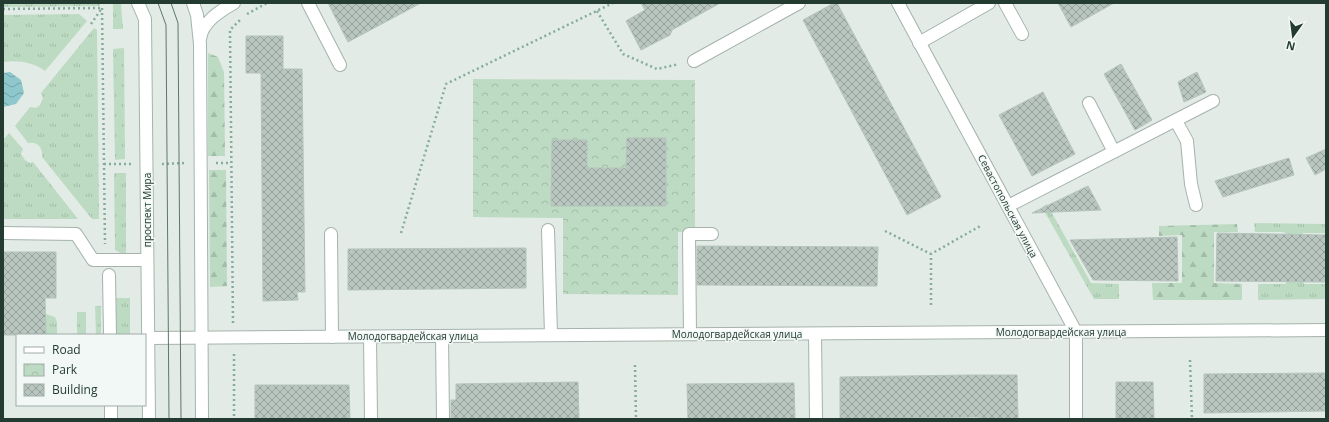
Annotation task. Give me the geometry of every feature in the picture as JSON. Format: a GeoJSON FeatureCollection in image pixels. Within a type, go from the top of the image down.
{"type":"FeatureCollection","features":[{"type":"Feature","properties":{"kind":"street","name":"проспект Мира"},"geometry":{"type":"LineString","coordinates":[[138,3],[145,19],[149,419]]}},
{"type":"Feature","properties":{"kind":"street"},"geometry":{"type":"LineString","coordinates":[[193,3],[197,16],[200,44],[202,419]]}},
{"type":"Feature","properties":{"kind":"street"},"geometry":{"type":"LineString","coordinates":[[200,44],[201,35],[206,24],[215,15],[234,3]]}},
{"type":"Feature","properties":{"kind":"street"},"geometry":{"type":"LineString","coordinates":[[308,3],[340,64]]}},
{"type":"Feature","properties":{"kind":"street"},"geometry":{"type":"LineString","coordinates":[[694,61],[799,3]]}},
{"type":"Feature","properties":{"kind":"street","name":"Севастопольская улица"},"geometry":{"type":"LineString","coordinates":[[898,3],[1076,332],[1076,419]]}},
{"type":"Feature","properties":{"kind":"street"},"geometry":{"type":"LineString","coordinates":[[919,43],[990,3]]}},
{"type":"Feature","properties":{"kind":"street"},"geometry":{"type":"LineString","coordinates":[[1005,3],[1022,34]]}},
{"type":"Feature","properties":{"kind":"street"},"geometry":{"type":"LineString","coordinates":[[1008,206],[1213,101]]}},
{"type":"Feature","properties":{"kind":"street"},"geometry":{"type":"LineString","coordinates":[[1089,103],[1114,152]]}},
{"type":"Feature","properties":{"kind":"street"},"geometry":{"type":"LineString","coordinates":[[1176,121],[1187,140],[1191,184],[1196,205]]}},
{"type":"Feature","properties":{"kind":"street"},"geometry":{"type":"LineString","coordinates":[[548,230],[551,335]]}},
{"type":"Feature","properties":{"kind":"street"},"geometry":{"type":"LineString","coordinates":[[3,234],[76,234],[93,260],[147,260]]}},
{"type":"Feature","properties":{"kind":"street"},"geometry":{"type":"LineString","coordinates":[[331,234],[332,337]]}},
{"type":"Feature","properties":{"kind":"street"},"geometry":{"type":"LineString","coordinates":[[690,334],[689,234],[712,234]]}},
{"type":"Feature","properties":{"kind":"street"},"geometry":{"type":"LineString","coordinates":[[109,276],[110,334]]}},
{"type":"Feature","properties":{"kind":"street","name":"Молодогвардейская улица"},"geometry":{"type":"LineString","coordinates":[[148,338],[1326,330]]}},
{"type":"Feature","properties":{"kind":"street"},"geometry":{"type":"LineString","coordinates":[[815,334],[816,419]]}},
{"type":"Feature","properties":{"kind":"street"},"geometry":{"type":"LineString","coordinates":[[442,336],[443,419]]}},
{"type":"Feature","properties":{"kind":"street"},"geometry":{"type":"LineString","coordinates":[[370,337],[370,419]]}},
{"type":"Feature","properties":{"kind":"street"},"geometry":{"type":"LineString","coordinates":[[111,406],[111,419]]}},
{"type":"Feature","properties":{"kind":"path"},"geometry":{"type":"LineString","coordinates":[[234,419],[230,30],[245,15],[267,3]]}},
{"type":"Feature","properties":{"kind":"path"},"geometry":{"type":"LineString","coordinates":[[401,233],[446,84],[613,3]]}},
{"type":"Feature","properties":{"kind":"path"},"geometry":{"type":"LineString","coordinates":[[3,9],[102,8]]}},
{"type":"Feature","properties":{"kind":"path"},"geometry":{"type":"LineString","coordinates":[[90,24],[102,8]]}},
{"type":"Feature","properties":{"kind":"path"},"geometry":{"type":"LineString","coordinates":[[102,8],[105,260]]}},
{"type":"Feature","properties":{"kind":"path"},"geometry":{"type":"LineString","coordinates":[[597,11],[623,54],[658,69],[694,61]]}},
{"type":"Feature","properties":{"kind":"path"},"geometry":{"type":"LineString","coordinates":[[104,164],[231,163]]}},
{"type":"Feature","properties":{"kind":"path"},"geometry":{"type":"LineString","coordinates":[[931,254],[982,225]]}},
{"type":"Feature","properties":{"kind":"path"},"geometry":{"type":"LineString","coordinates":[[885,231],[931,254]]}},
{"type":"Feature","properties":{"kind":"path"},"geometry":{"type":"LineString","coordinates":[[931,254],[931,305]]}},
{"type":"Feature","properties":{"kind":"path"},"geometry":{"type":"LineString","coordinates":[[1190,360],[1192,419]]}},
{"type":"Feature","properties":{"kind":"path"},"geometry":{"type":"LineString","coordinates":[[635,365],[636,419]]}},
{"type":"Feature","properties":{"kind":"green space"},"geometry":{"type":"Polygon","coordinates":[[[3,3],[100,3],[100,6],[3,7],[3,3]]]}},
{"type":"Feature","properties":{"kind":"green space"},"geometry":{"type":"Polygon","coordinates":[[[113,3],[121,4],[123,29],[113,29],[113,3]]]}},
{"type":"Feature","properties":{"kind":"green space"},"geometry":{"type":"Polygon","coordinates":[[[79,14],[87,21],[45,71],[25,62],[3,62],[3,15],[79,14]]]}},
{"type":"Feature","properties":{"kind":"green space"},"geometry":{"type":"Polygon","coordinates":[[[94,28],[97,30],[99,219],[92,219],[42,157],[41,148],[35,143],[28,143],[15,126],[30,107],[36,108],[40,105],[43,98],[41,93],[94,28]]]}},
{"type":"Feature","properties":{"kind":"green space"},"geometry":{"type":"Polygon","coordinates":[[[124,48],[125,159],[115,160],[113,49],[124,48]]]}},
{"type":"Feature","properties":{"kind":"green space"},"geometry":{"type":"Polygon","coordinates":[[[208,53],[218,57],[224,72],[225,156],[208,156],[208,53]]]}},
{"type":"Feature","properties":{"kind":"green space"},"geometry":{"type":"Polygon","coordinates":[[[473,79],[695,80],[695,232],[678,232],[678,295],[563,294],[563,218],[473,217],[473,79]]]}},
{"type":"Feature","properties":{"kind":"green space"},"geometry":{"type":"Polygon","coordinates":[[[9,133],[23,149],[21,154],[25,160],[30,163],[33,162],[78,219],[3,219],[3,140],[9,133]]]}},
{"type":"Feature","properties":{"kind":"green space"},"geometry":{"type":"Polygon","coordinates":[[[209,170],[226,170],[227,286],[210,287],[209,170]]]}},
{"type":"Feature","properties":{"kind":"green space"},"geometry":{"type":"Polygon","coordinates":[[[114,173],[126,173],[126,256],[115,250],[114,173]]]}},
{"type":"Feature","properties":{"kind":"green space"},"geometry":{"type":"Polygon","coordinates":[[[1047,204],[1091,283],[1119,284],[1119,299],[1094,299],[1042,207],[1047,204]]]}},
{"type":"Feature","properties":{"kind":"green space"},"geometry":{"type":"Polygon","coordinates":[[[1254,223],[1326,224],[1326,233],[1303,233],[1304,284],[1326,284],[1326,299],[1258,300],[1258,284],[1286,284],[1286,234],[1284,232],[1255,232],[1254,223]]]}},
{"type":"Feature","properties":{"kind":"green space"},"geometry":{"type":"Polygon","coordinates":[[[1237,224],[1238,232],[1214,232],[1214,283],[1242,284],[1242,300],[1153,300],[1152,283],[1182,283],[1182,235],[1159,236],[1159,226],[1237,224]]]}},
{"type":"Feature","properties":{"kind":"green space"},"geometry":{"type":"Polygon","coordinates":[[[113,298],[130,298],[130,334],[114,334],[113,298]]]}},
{"type":"Feature","properties":{"kind":"green space"},"geometry":{"type":"Polygon","coordinates":[[[95,306],[101,306],[101,334],[96,334],[95,306]]]}},
{"type":"Feature","properties":{"kind":"green space"},"geometry":{"type":"Polygon","coordinates":[[[77,312],[86,312],[86,334],[77,334],[77,312]]]}},
{"type":"Feature","properties":{"kind":"green space"},"geometry":{"type":"Polygon","coordinates":[[[46,314],[55,317],[57,322],[57,334],[46,334],[46,314]]]}},
{"type":"Feature","properties":{"kind":"water"},"geometry":{"type":"Polygon","coordinates":[[[10,72],[21,80],[24,93],[16,104],[3,107],[3,73],[10,72]]]}},
{"type":"Feature","properties":{"kind":"building"},"geometry":{"type":"Polygon","coordinates":[[[328,3],[421,3],[348,42],[328,3]]]}},
{"type":"Feature","properties":{"kind":"building"},"geometry":{"type":"Polygon","coordinates":[[[641,3],[720,3],[672,30],[670,35],[641,50],[626,21],[645,10],[641,3]]]}},
{"type":"Feature","properties":{"kind":"building"},"geometry":{"type":"Polygon","coordinates":[[[834,3],[837,3],[941,197],[907,215],[803,20],[834,3]]]}},
{"type":"Feature","properties":{"kind":"building"},"geometry":{"type":"Polygon","coordinates":[[[1058,3],[1114,3],[1071,27],[1058,3]]]}},
{"type":"Feature","properties":{"kind":"building"},"geometry":{"type":"Polygon","coordinates":[[[246,36],[283,36],[283,69],[302,69],[305,292],[297,292],[298,300],[263,301],[261,73],[246,73],[246,36]]]}},
{"type":"Feature","properties":{"kind":"building"},"geometry":{"type":"Polygon","coordinates":[[[1121,64],[1152,120],[1135,130],[1104,74],[1121,64]]]}},
{"type":"Feature","properties":{"kind":"building"},"geometry":{"type":"Polygon","coordinates":[[[1197,72],[1206,92],[1184,102],[1178,82],[1197,72]]]}},
{"type":"Feature","properties":{"kind":"building"},"geometry":{"type":"Polygon","coordinates":[[[1043,92],[1075,154],[1032,176],[999,115],[1043,92]]]}},
{"type":"Feature","properties":{"kind":"building"},"geometry":{"type":"Polygon","coordinates":[[[627,138],[666,138],[666,206],[551,206],[552,140],[587,140],[587,168],[626,168],[627,138]]]}},
{"type":"Feature","properties":{"kind":"building"},"geometry":{"type":"Polygon","coordinates":[[[1326,149],[1326,169],[1315,175],[1306,158],[1326,149]]]}},
{"type":"Feature","properties":{"kind":"building"},"geometry":{"type":"Polygon","coordinates":[[[1289,158],[1294,175],[1223,197],[1215,181],[1289,158]]]}},
{"type":"Feature","properties":{"kind":"building"},"geometry":{"type":"Polygon","coordinates":[[[1088,186],[1101,210],[1032,213],[1088,186]]]}},
{"type":"Feature","properties":{"kind":"building"},"geometry":{"type":"Polygon","coordinates":[[[1217,233],[1326,235],[1326,282],[1216,281],[1217,233]]]}},
{"type":"Feature","properties":{"kind":"building"},"geometry":{"type":"Polygon","coordinates":[[[1177,237],[1178,281],[1093,280],[1070,240],[1177,237]]]}},
{"type":"Feature","properties":{"kind":"building"},"geometry":{"type":"Polygon","coordinates":[[[697,246],[878,247],[877,286],[697,285],[697,246]]]}},
{"type":"Feature","properties":{"kind":"building"},"geometry":{"type":"Polygon","coordinates":[[[526,248],[526,288],[348,290],[348,249],[526,248]]]}},
{"type":"Feature","properties":{"kind":"building"},"geometry":{"type":"Polygon","coordinates":[[[3,252],[56,252],[56,298],[45,298],[46,334],[3,335],[3,252]]]}},
{"type":"Feature","properties":{"kind":"building"},"geometry":{"type":"Polygon","coordinates":[[[1326,373],[1326,411],[1204,413],[1204,374],[1326,373]]]}},
{"type":"Feature","properties":{"kind":"building"},"geometry":{"type":"Polygon","coordinates":[[[1017,375],[1018,419],[978,419],[978,417],[840,419],[840,377],[1017,375]]]}},
{"type":"Feature","properties":{"kind":"building"},"geometry":{"type":"Polygon","coordinates":[[[578,382],[579,419],[451,419],[451,400],[456,400],[456,384],[578,382]]]}},
{"type":"Feature","properties":{"kind":"building"},"geometry":{"type":"Polygon","coordinates":[[[1116,382],[1153,382],[1154,419],[1116,419],[1116,382]]]}},
{"type":"Feature","properties":{"kind":"building"},"geometry":{"type":"Polygon","coordinates":[[[794,383],[795,419],[688,419],[687,384],[794,383]]]}},
{"type":"Feature","properties":{"kind":"building"},"geometry":{"type":"Polygon","coordinates":[[[255,385],[349,385],[350,419],[255,419],[255,385]]]}},
{"type":"Feature","properties":{"kind":"tram line"},"geometry":{"type":"LineString","coordinates":[[158,3],[166,25],[169,419]]}},
{"type":"Feature","properties":{"kind":"tram line"},"geometry":{"type":"LineString","coordinates":[[171,3],[178,23],[181,419]]}}]}
